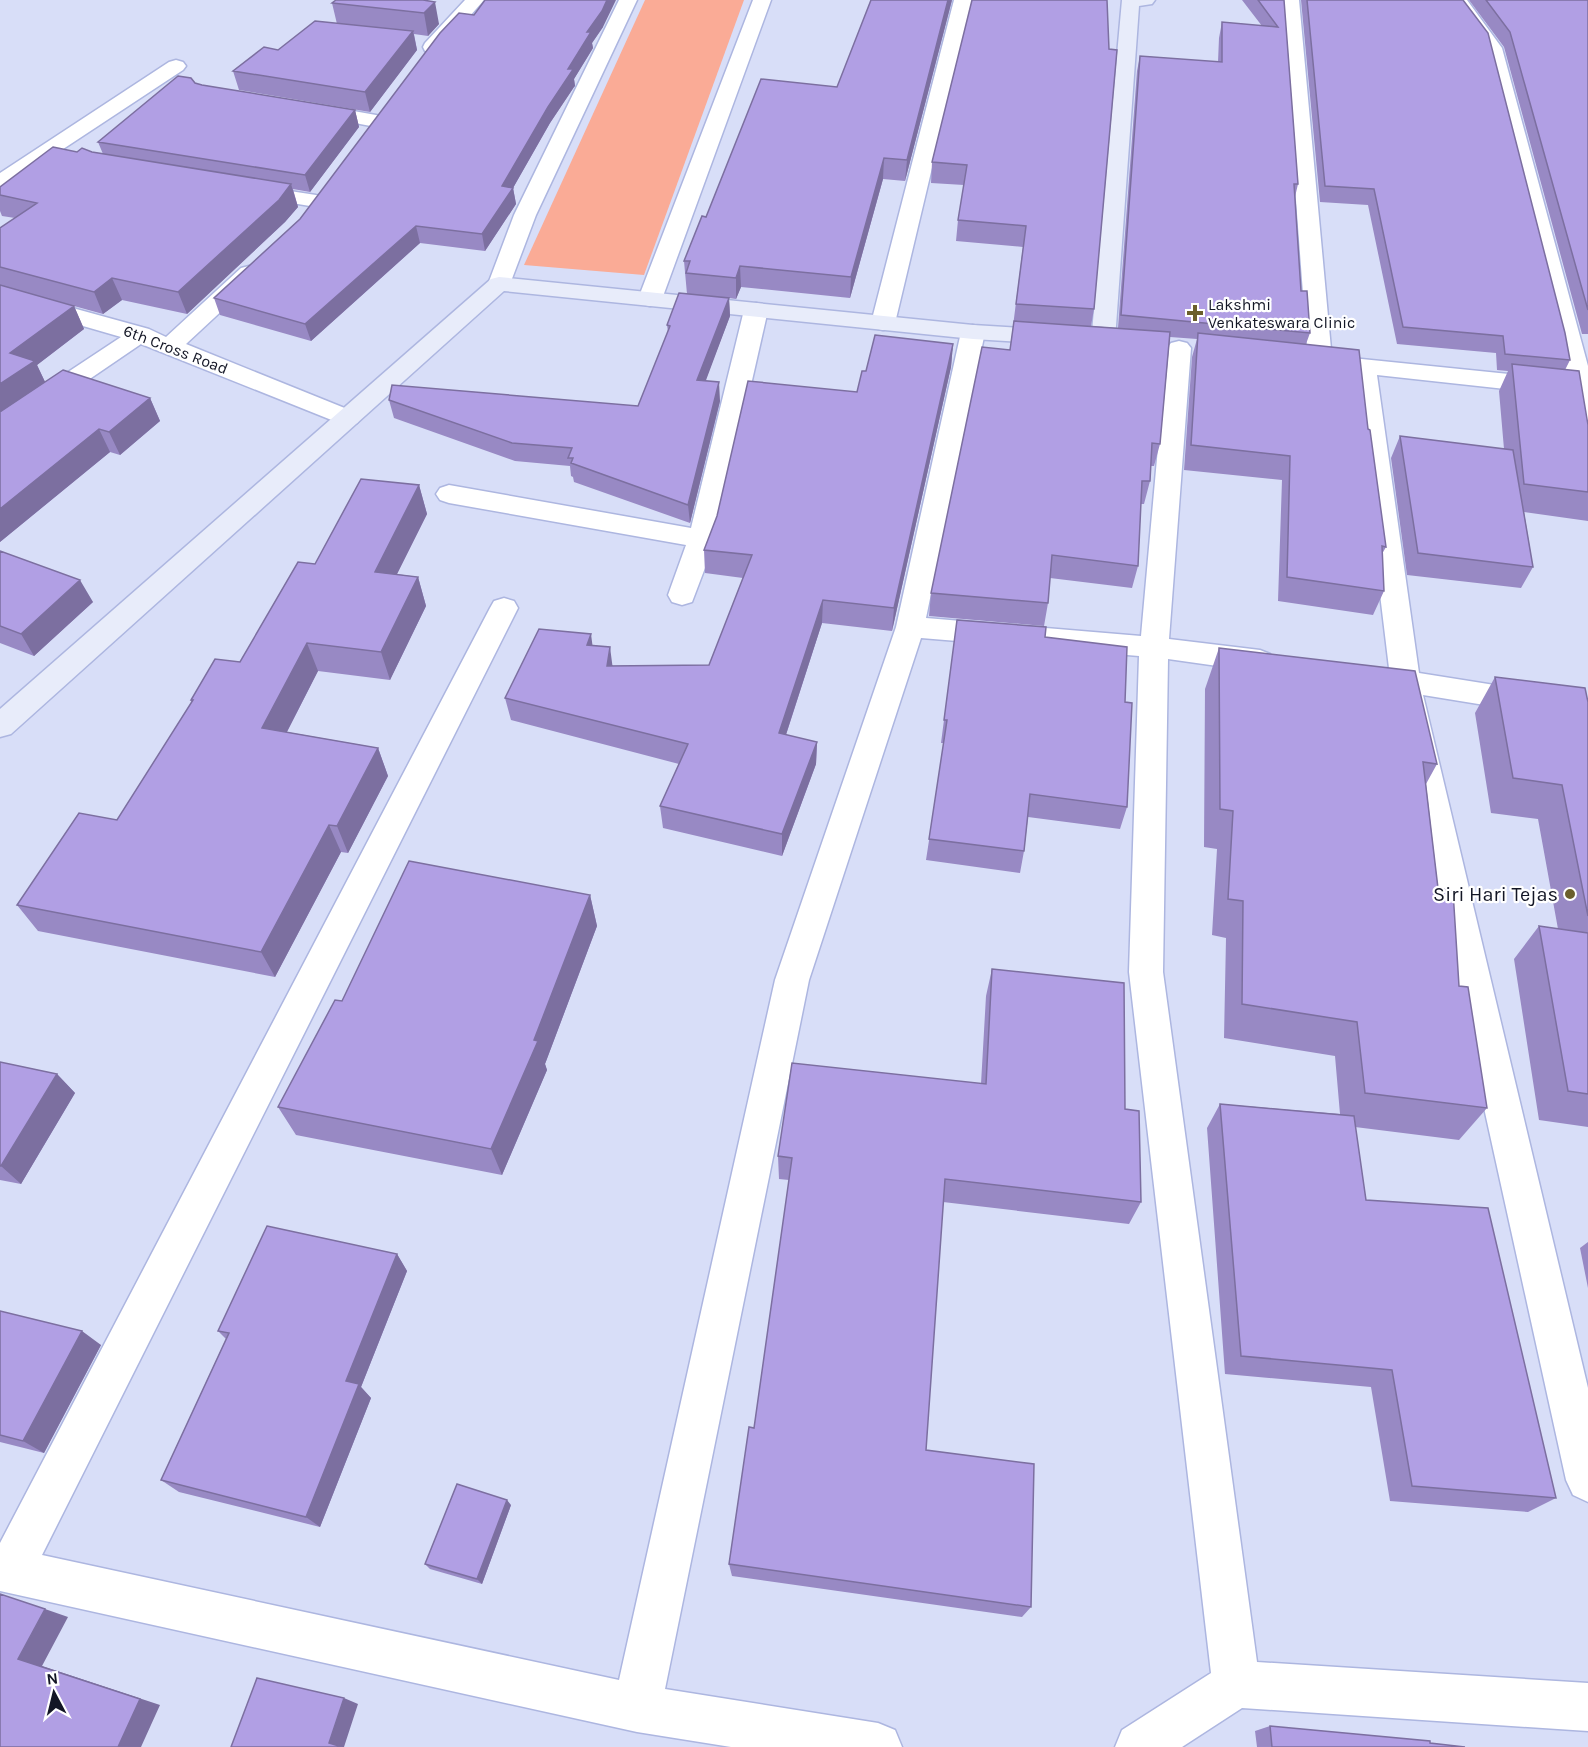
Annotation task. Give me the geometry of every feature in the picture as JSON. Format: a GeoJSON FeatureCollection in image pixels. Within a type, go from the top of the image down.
{"type":"FeatureCollection","features":[{"type":"Feature","properties":{"kind":"street"},"geometry":{"type":"LineString","coordinates":[[422,61],[434,44],[475,0]]}},
{"type":"Feature","properties":{"kind":"street"},"geometry":{"type":"LineString","coordinates":[[0,726],[498,284],[525,215],[628,0]]}},
{"type":"Feature","properties":{"kind":"street"},"geometry":{"type":"LineString","coordinates":[[650,298],[762,0]]}},
{"type":"Feature","properties":{"kind":"street"},"geometry":{"type":"LineString","coordinates":[[884,324],[963,0]]}},
{"type":"Feature","properties":{"kind":"street"},"geometry":{"type":"LineString","coordinates":[[1290,0],[1308,359],[1364,367],[1584,389]]}},
{"type":"Feature","properties":{"kind":"street"},"geometry":{"type":"LineString","coordinates":[[1458,0],[1493,48],[1584,389],[1588,413]]}},
{"type":"Feature","properties":{"kind":"street"},"geometry":{"type":"LineString","coordinates":[[498,284],[884,324],[1114,341],[1135,1]]}},
{"type":"Feature","properties":{"kind":"street"},"geometry":{"type":"LineString","coordinates":[[412,41],[434,44]]}},
{"type":"Feature","properties":{"kind":"street"},"geometry":{"type":"LineString","coordinates":[[2,180],[176,66]]}},
{"type":"Feature","properties":{"kind":"street"},"geometry":{"type":"LineString","coordinates":[[363,139],[389,104]]}},
{"type":"Feature","properties":{"kind":"street"},"geometry":{"type":"LineString","coordinates":[[298,108],[376,121]]}},
{"type":"Feature","properties":{"kind":"street"},"geometry":{"type":"LineString","coordinates":[[302,220],[329,183]]}},
{"type":"Feature","properties":{"kind":"street"},"geometry":{"type":"LineString","coordinates":[[226,186],[316,201]]}},
{"type":"Feature","properties":{"kind":"street"},"geometry":{"type":"LineString","coordinates":[[171,345],[265,258]]}},
{"type":"Feature","properties":{"kind":"street","name":"6th Cross Road"},"geometry":{"type":"LineString","coordinates":[[0,295],[48,306],[141,334],[348,418]]}},
{"type":"Feature","properties":{"kind":"street"},"geometry":{"type":"LineString","coordinates":[[682,595],[702,539],[756,310]]}},
{"type":"Feature","properties":{"kind":"street"},"geometry":{"type":"LineString","coordinates":[[637,1708],[792,980],[910,627],[973,332]]}},
{"type":"Feature","properties":{"kind":"street"},"geometry":{"type":"LineString","coordinates":[[0,428],[141,334]]}},
{"type":"Feature","properties":{"kind":"street"},"geometry":{"type":"LineString","coordinates":[[1179,348],[1154,647],[1146,972],[1236,1684]]}},
{"type":"Feature","properties":{"kind":"street"},"geometry":{"type":"LineString","coordinates":[[1364,367],[1405,680],[1588,1480]]}},
{"type":"Feature","properties":{"kind":"street"},"geometry":{"type":"LineString","coordinates":[[449,494],[702,539]]}},
{"type":"Feature","properties":{"kind":"street"},"geometry":{"type":"LineString","coordinates":[[504,608],[5,1569],[637,1708],[878,1747]]}},
{"type":"Feature","properties":{"kind":"street"},"geometry":{"type":"LineString","coordinates":[[910,627],[1154,647],[1291,665]]}},
{"type":"Feature","properties":{"kind":"street"},"geometry":{"type":"LineString","coordinates":[[1359,674],[1588,711]]}},
{"type":"Feature","properties":{"kind":"street"},"geometry":{"type":"LineString","coordinates":[[1138,1747],[1236,1684],[1588,1707]]}},
{"type":"Feature","properties":{"kind":"shaded area"},"geometry":{"type":"Polygon","coordinates":[[[645,0],[744,0],[644,275],[524,265],[645,0]]]}},
{"type":"Feature","properties":{"kind":"building"},"geometry":{"type":"Polygon","coordinates":[[[336,0],[435,2],[424,13],[332,3],[336,0]]]}},
{"type":"Feature","properties":{"kind":"building"},"geometry":{"type":"Polygon","coordinates":[[[485,0],[607,0],[587,32],[591,32],[568,69],[573,69],[572,71],[502,186],[513,188],[482,234],[416,226],[305,324],[214,298],[300,219],[440,33],[459,13],[474,15],[485,0]]]}},
{"type":"Feature","properties":{"kind":"building"},"geometry":{"type":"Polygon","coordinates":[[[871,0],[948,0],[907,160],[884,158],[851,277],[740,266],[736,278],[686,273],[690,261],[684,261],[702,216],[706,217],[761,79],[837,87],[871,0]]]}},
{"type":"Feature","properties":{"kind":"building"},"geometry":{"type":"Polygon","coordinates":[[[972,0],[1107,0],[1109,49],[1117,50],[1094,309],[1016,304],[1026,226],[958,220],[967,165],[932,162],[972,0]]]}},
{"type":"Feature","properties":{"kind":"building"},"geometry":{"type":"Polygon","coordinates":[[[1258,0],[1284,0],[1298,184],[1294,184],[1301,291],[1307,291],[1310,333],[1121,315],[1140,56],[1222,62],[1222,22],[1278,27],[1258,0]]]}},
{"type":"Feature","properties":{"kind":"building"},"geometry":{"type":"Polygon","coordinates":[[[1307,0],[1463,0],[1488,33],[1570,360],[1505,354],[1503,336],[1403,327],[1374,189],[1325,186],[1307,0]]]}},
{"type":"Feature","properties":{"kind":"building"},"geometry":{"type":"Polygon","coordinates":[[[1486,0],[1588,0],[1588,310],[1510,32],[1486,0]]]}},
{"type":"Feature","properties":{"kind":"building"},"geometry":{"type":"Polygon","coordinates":[[[315,21],[413,31],[365,92],[233,71],[264,47],[278,50],[315,21]]]}},
{"type":"Feature","properties":{"kind":"building"},"geometry":{"type":"Polygon","coordinates":[[[178,76],[191,78],[195,83],[202,85],[355,110],[305,175],[98,142],[178,76]]]}},
{"type":"Feature","properties":{"kind":"building"},"geometry":{"type":"Polygon","coordinates":[[[53,147],[77,152],[82,148],[92,152],[291,184],[279,200],[178,292],[112,278],[94,292],[0,267],[0,228],[37,203],[0,195],[0,187],[53,147]]]}},
{"type":"Feature","properties":{"kind":"building"},"geometry":{"type":"Polygon","coordinates":[[[0,285],[74,306],[10,353],[35,361],[0,384],[0,285]]]}},
{"type":"Feature","properties":{"kind":"building"},"geometry":{"type":"Polygon","coordinates":[[[679,293],[729,298],[697,380],[719,382],[688,505],[571,463],[573,458],[568,458],[572,448],[512,443],[389,400],[392,385],[638,406],[670,326],[667,325],[679,293]]]}},
{"type":"Feature","properties":{"kind":"building"},"geometry":{"type":"Polygon","coordinates":[[[1014,321],[1170,332],[1160,444],[1152,443],[1150,481],[1142,481],[1138,566],[1052,555],[1048,603],[931,593],[982,347],[1010,350],[1014,321]]]}},
{"type":"Feature","properties":{"kind":"building"},"geometry":{"type":"Polygon","coordinates":[[[1198,333],[1359,350],[1368,429],[1370,430],[1386,547],[1382,546],[1384,591],[1287,577],[1290,456],[1191,445],[1198,333]]]}},
{"type":"Feature","properties":{"kind":"building"},"geometry":{"type":"Polygon","coordinates":[[[875,335],[953,344],[894,608],[823,600],[779,733],[817,742],[782,834],[660,806],[688,744],[505,698],[539,629],[591,634],[587,645],[610,647],[607,666],[709,665],[752,555],[704,550],[717,516],[748,381],[857,392],[862,371],[866,371],[875,335]]]}},
{"type":"Feature","properties":{"kind":"building"},"geometry":{"type":"Polygon","coordinates":[[[1512,364],[1579,371],[1588,425],[1588,492],[1524,484],[1512,364]]]}},
{"type":"Feature","properties":{"kind":"building"},"geometry":{"type":"Polygon","coordinates":[[[63,370],[150,398],[109,432],[99,429],[0,509],[0,412],[63,370]]]}},
{"type":"Feature","properties":{"kind":"building"},"geometry":{"type":"Polygon","coordinates":[[[1400,436],[1513,450],[1533,567],[1418,553],[1400,436]]]}},
{"type":"Feature","properties":{"kind":"building"},"geometry":{"type":"Polygon","coordinates":[[[361,479],[419,485],[375,572],[418,577],[381,652],[307,643],[262,728],[378,748],[337,826],[329,825],[261,952],[17,905],[79,813],[117,820],[193,700],[191,700],[215,659],[240,662],[298,562],[315,564],[361,479]]]}},
{"type":"Feature","properties":{"kind":"building"},"geometry":{"type":"Polygon","coordinates":[[[0,551],[80,580],[21,634],[0,626],[0,551]]]}},
{"type":"Feature","properties":{"kind":"building"},"geometry":{"type":"Polygon","coordinates":[[[957,620],[1046,627],[1045,637],[1127,647],[1125,702],[1132,703],[1127,807],[1030,794],[1024,851],[929,839],[947,720],[944,720],[957,620]]]}},
{"type":"Feature","properties":{"kind":"building"},"geometry":{"type":"Polygon","coordinates":[[[1219,648],[1415,671],[1437,764],[1423,762],[1438,888],[1453,891],[1459,986],[1468,987],[1487,1108],[1365,1093],[1357,1022],[1242,1004],[1243,901],[1228,899],[1233,811],[1220,809],[1219,648]]]}},
{"type":"Feature","properties":{"kind":"building"},"geometry":{"type":"Polygon","coordinates":[[[1495,677],[1585,688],[1588,702],[1588,916],[1562,785],[1513,778],[1495,677]]]}},
{"type":"Feature","properties":{"kind":"building"},"geometry":{"type":"Polygon","coordinates":[[[409,861],[590,895],[534,1040],[538,1041],[491,1149],[278,1107],[335,1000],[342,1001],[409,861]]]}},
{"type":"Feature","properties":{"kind":"building"},"geometry":{"type":"Polygon","coordinates":[[[1539,926],[1588,933],[1588,1094],[1568,1091],[1539,926]]]}},
{"type":"Feature","properties":{"kind":"building"},"geometry":{"type":"Polygon","coordinates":[[[992,969],[1124,983],[1125,1109],[1139,1111],[1141,1202],[945,1179],[926,1450],[1034,1464],[1031,1607],[729,1564],[749,1427],[754,1428],[792,1158],[778,1156],[792,1063],[986,1084],[992,969]]]}},
{"type":"Feature","properties":{"kind":"building"},"geometry":{"type":"Polygon","coordinates":[[[0,1062],[57,1074],[1,1166],[0,1166],[0,1062]]]}},
{"type":"Feature","properties":{"kind":"building"},"geometry":{"type":"Polygon","coordinates":[[[1220,1104],[1354,1116],[1366,1200],[1488,1208],[1556,1498],[1412,1486],[1392,1370],[1241,1356],[1220,1104]]]}},
{"type":"Feature","properties":{"kind":"building"},"geometry":{"type":"Polygon","coordinates":[[[267,1226],[397,1254],[346,1381],[359,1384],[306,1517],[161,1480],[229,1333],[218,1331],[267,1226]]]}},
{"type":"Feature","properties":{"kind":"building"},"geometry":{"type":"Polygon","coordinates":[[[0,1311],[82,1331],[23,1441],[0,1435],[0,1311]]]}},
{"type":"Feature","properties":{"kind":"building"},"geometry":{"type":"Polygon","coordinates":[[[457,1484],[507,1500],[477,1579],[425,1564],[457,1484]]]}},
{"type":"Feature","properties":{"kind":"building"},"geometry":{"type":"Polygon","coordinates":[[[0,1594],[45,1609],[18,1659],[140,1699],[118,1747],[0,1747],[0,1594]]]}},
{"type":"Feature","properties":{"kind":"building"},"geometry":{"type":"Polygon","coordinates":[[[257,1678],[344,1698],[329,1743],[342,1747],[231,1747],[257,1678]]]}},
{"type":"Feature","properties":{"kind":"building"},"geometry":{"type":"Polygon","coordinates":[[[1270,1726],[1430,1741],[1430,1743],[1465,1747],[1272,1747],[1270,1726]]]}},
{"type":"Feature","properties":{"kind":"place","name":"Lakshmi Venkateswara Clinic"},"geometry":{"type":"Point","coordinates":[1195,313]}},
{"type":"Feature","properties":{"kind":"place","name":"Siri Hari Tejas"},"geometry":{"type":"Point","coordinates":[1570,894]}}]}
